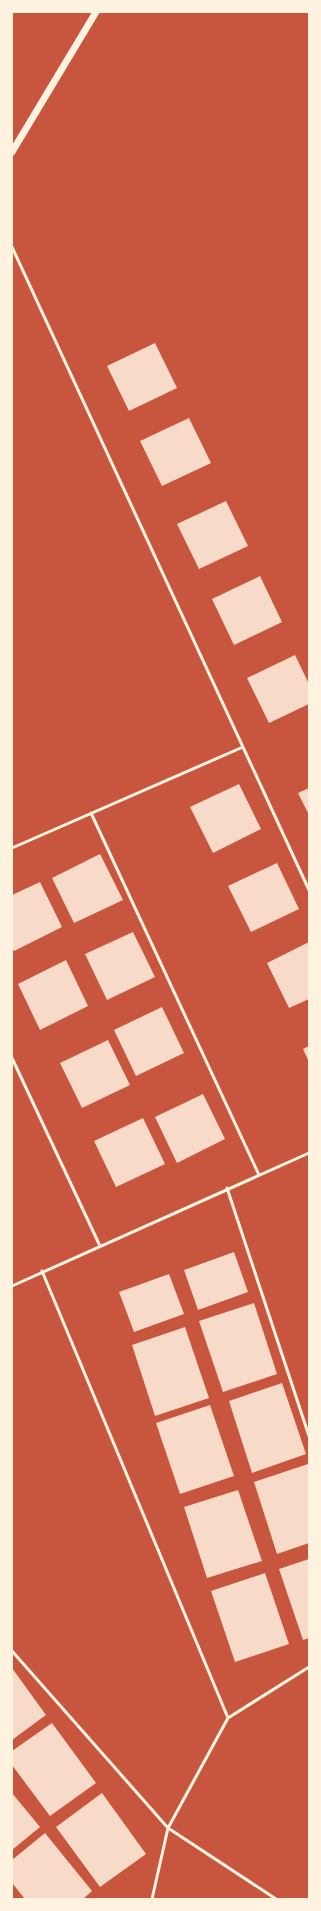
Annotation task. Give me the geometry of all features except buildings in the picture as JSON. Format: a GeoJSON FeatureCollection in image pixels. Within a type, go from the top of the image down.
{"type":"FeatureCollection","features":[{"type":"Feature","properties":{"kind":"street"},"geometry":{"type":"LineString","coordinates":[[12,152],[96,12]]}},
{"type":"Feature","properties":{"kind":"lane"},"geometry":{"type":"LineString","coordinates":[[12,247],[309,890]]}},
{"type":"Feature","properties":{"kind":"lane"},"geometry":{"type":"LineString","coordinates":[[12,848],[243,747]]}},
{"type":"Feature","properties":{"kind":"lane"},"geometry":{"type":"LineString","coordinates":[[91,813],[259,1175]]}},
{"type":"Feature","properties":{"kind":"lane"},"geometry":{"type":"LineString","coordinates":[[12,1058],[100,1246]]}},
{"type":"Feature","properties":{"kind":"lane"},"geometry":{"type":"LineString","coordinates":[[12,1286],[42,1271],[227,1188],[309,1153]]}},
{"type":"Feature","properties":{"kind":"lane"},"geometry":{"type":"LineString","coordinates":[[227,1188],[309,1436]]}},
{"type":"Feature","properties":{"kind":"lane"},"geometry":{"type":"LineString","coordinates":[[42,1271],[228,1718]]}},
{"type":"Feature","properties":{"kind":"lane"},"geometry":{"type":"LineString","coordinates":[[12,1651],[168,1828],[276,1899]]}},
{"type":"Feature","properties":{"kind":"lane"},"geometry":{"type":"LineString","coordinates":[[152,1899],[168,1828],[228,1718],[309,1667]]}}]}
